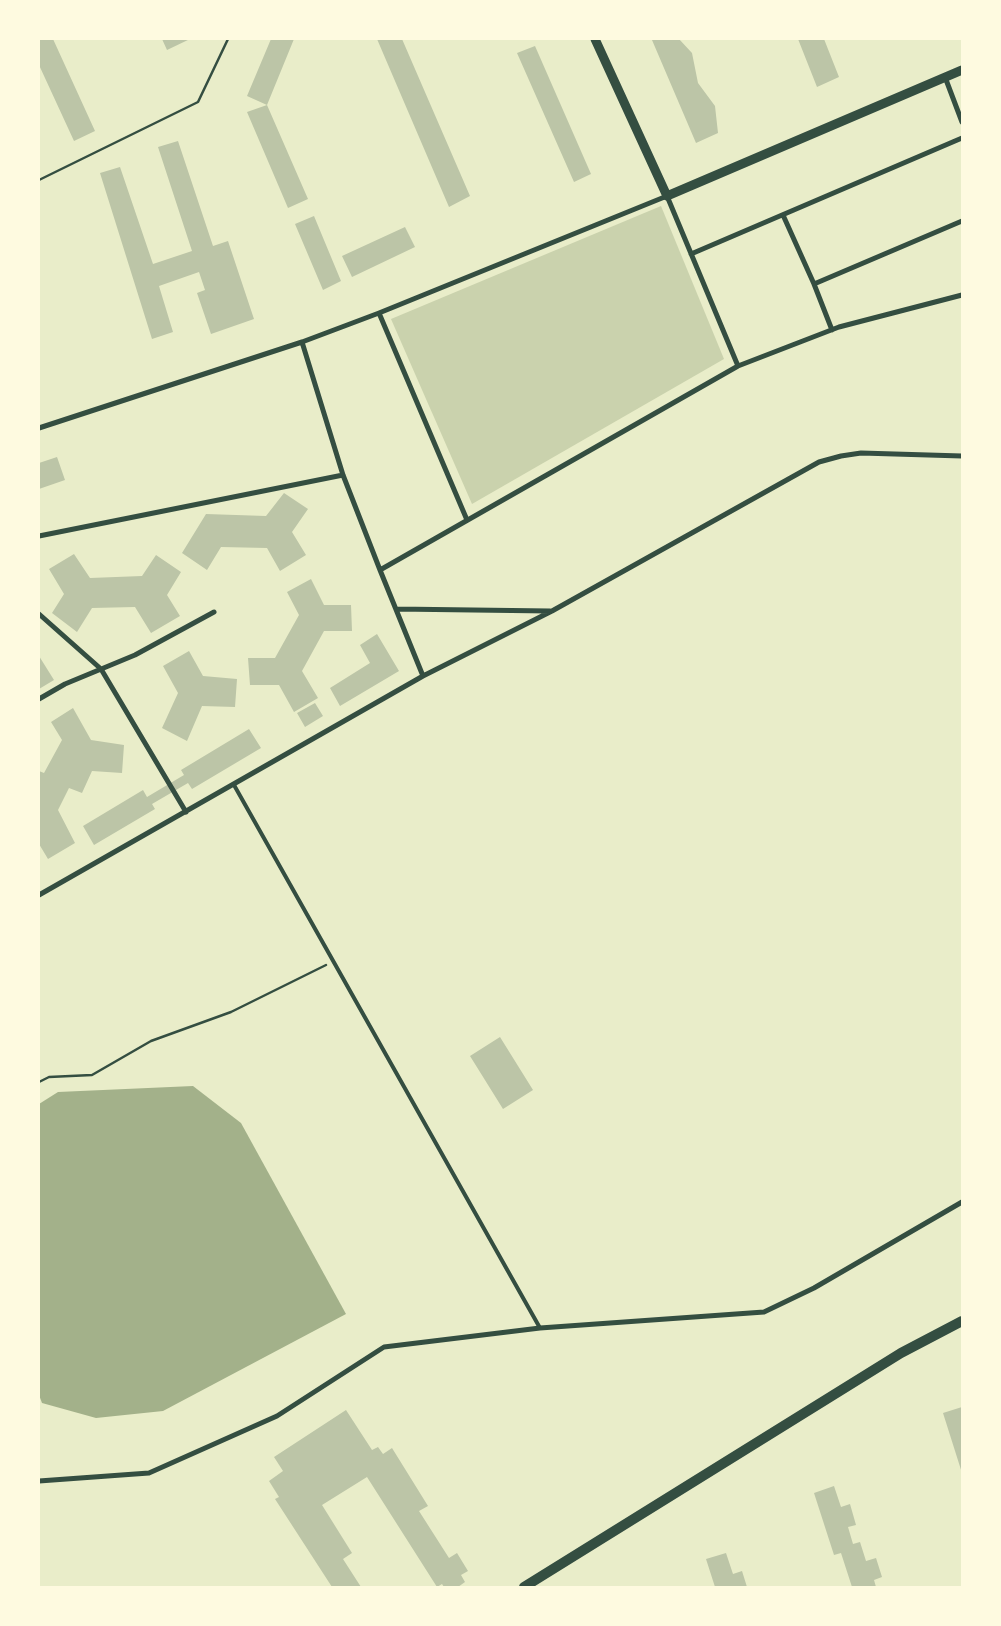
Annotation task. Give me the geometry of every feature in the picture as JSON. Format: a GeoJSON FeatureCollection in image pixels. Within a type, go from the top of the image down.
{"type":"FeatureCollection","features":[{"type":"Feature","properties":{"kind":"main road"},"geometry":{"type":"LineString","coordinates":[[528,1586],[901,1354],[962,1321]]}},
{"type":"Feature","properties":{"kind":"street"},"geometry":{"type":"LineString","coordinates":[[595,39],[667,196],[738,366]]}},
{"type":"Feature","properties":{"kind":"street"},"geometry":{"type":"LineString","coordinates":[[39,428],[302,342],[378,314],[667,196],[962,70]]}},
{"type":"Feature","properties":{"kind":"street"},"geometry":{"type":"LineString","coordinates":[[945,77],[962,122]]}},
{"type":"Feature","properties":{"kind":"street"},"geometry":{"type":"LineString","coordinates":[[691,254],[962,138]]}},
{"type":"Feature","properties":{"kind":"street"},"geometry":{"type":"LineString","coordinates":[[782,215],[814,284],[832,330]]}},
{"type":"Feature","properties":{"kind":"street"},"geometry":{"type":"LineString","coordinates":[[814,284],[962,221]]}},
{"type":"Feature","properties":{"kind":"street"},"geometry":{"type":"LineString","coordinates":[[380,570],[738,366],[832,330],[962,295]]}},
{"type":"Feature","properties":{"kind":"street"},"geometry":{"type":"LineString","coordinates":[[378,314],[467,520]]}},
{"type":"Feature","properties":{"kind":"street"},"geometry":{"type":"LineString","coordinates":[[302,342],[343,475],[423,676]]}},
{"type":"Feature","properties":{"kind":"street"},"geometry":{"type":"LineString","coordinates":[[39,895],[423,676],[552,611],[819,462],[841,456],[861,454],[962,456]]}},
{"type":"Feature","properties":{"kind":"street"},"geometry":{"type":"LineString","coordinates":[[39,536],[343,475]]}},
{"type":"Feature","properties":{"kind":"street"},"geometry":{"type":"LineString","coordinates":[[396,609],[552,611]]}},
{"type":"Feature","properties":{"kind":"street"},"geometry":{"type":"LineString","coordinates":[[39,699],[65,684],[135,655],[214,612]]}},
{"type":"Feature","properties":{"kind":"street"},"geometry":{"type":"LineString","coordinates":[[39,614],[101,669],[186,812]]}},
{"type":"Feature","properties":{"kind":"street"},"geometry":{"type":"LineString","coordinates":[[39,1481],[149,1473],[277,1416],[384,1347],[540,1328],[764,1312],[814,1288],[962,1202]]}},
{"type":"Feature","properties":{"kind":"lane"},"geometry":{"type":"LineString","coordinates":[[234,785],[540,1328]]}},
{"type":"Feature","properties":{"kind":"path"},"geometry":{"type":"LineString","coordinates":[[39,180],[198,102],[228,39]]}},
{"type":"Feature","properties":{"kind":"path"},"geometry":{"type":"LineString","coordinates":[[39,1082],[49,1077],[92,1075],[151,1041],[231,1012],[334,960]]}},
{"type":"Feature","properties":{"kind":"shaded area"},"geometry":{"type":"Polygon","coordinates":[[[661,206],[724,359],[472,504],[391,319],[661,206]]]}},
{"type":"Feature","properties":{"kind":"shaded area"},"geometry":{"type":"Polygon","coordinates":[[[193,1086],[241,1123],[346,1314],[163,1411],[96,1418],[42,1403],[39,1395],[39,1104],[58,1092],[193,1086]]]}},
{"type":"Feature","properties":{"kind":"building"},"geometry":{"type":"Polygon","coordinates":[[[39,39],[53,39],[95,131],[74,141],[39,65],[39,39]]]}},
{"type":"Feature","properties":{"kind":"building"},"geometry":{"type":"Polygon","coordinates":[[[162,39],[190,39],[167,50],[162,39]]]}},
{"type":"Feature","properties":{"kind":"building"},"geometry":{"type":"Polygon","coordinates":[[[271,39],[294,39],[267,105],[247,96],[271,39]]]}},
{"type":"Feature","properties":{"kind":"building"},"geometry":{"type":"Polygon","coordinates":[[[377,39],[402,39],[470,196],[449,207],[377,39]]]}},
{"type":"Feature","properties":{"kind":"building"},"geometry":{"type":"Polygon","coordinates":[[[679,39],[692,53],[698,83],[715,106],[718,133],[696,143],[652,40],[679,39]]]}},
{"type":"Feature","properties":{"kind":"building"},"geometry":{"type":"Polygon","coordinates":[[[798,39],[824,39],[839,77],[817,87],[798,39]]]}},
{"type":"Feature","properties":{"kind":"building"},"geometry":{"type":"Polygon","coordinates":[[[535,46],[591,174],[574,182],[517,53],[535,46]]]}},
{"type":"Feature","properties":{"kind":"building"},"geometry":{"type":"Polygon","coordinates":[[[267,105],[308,199],[288,208],[247,112],[267,105]]]}},
{"type":"Feature","properties":{"kind":"building"},"geometry":{"type":"Polygon","coordinates":[[[178,141],[213,246],[228,241],[254,319],[211,334],[197,293],[205,290],[199,272],[159,286],[173,332],[152,339],[100,173],[120,167],[153,264],[192,251],[158,147],[178,141]]]}},
{"type":"Feature","properties":{"kind":"building"},"geometry":{"type":"Polygon","coordinates":[[[314,216],[341,281],[323,290],[295,224],[314,216]]]}},
{"type":"Feature","properties":{"kind":"building"},"geometry":{"type":"Polygon","coordinates":[[[405,227],[415,247],[352,277],[342,256],[405,227]]]}},
{"type":"Feature","properties":{"kind":"building"},"geometry":{"type":"Polygon","coordinates":[[[57,457],[65,480],[39,489],[39,463],[57,457]]]}},
{"type":"Feature","properties":{"kind":"building"},"geometry":{"type":"Polygon","coordinates":[[[284,493],[308,509],[292,532],[306,555],[280,571],[267,548],[221,547],[207,570],[182,553],[206,514],[266,516],[284,493]]]}},
{"type":"Feature","properties":{"kind":"building"},"geometry":{"type":"Polygon","coordinates":[[[74,554],[90,578],[142,576],[156,555],[181,572],[167,595],[180,616],[151,633],[135,607],[92,608],[77,632],[52,613],[64,594],[49,569],[74,554]]]}},
{"type":"Feature","properties":{"kind":"building"},"geometry":{"type":"Polygon","coordinates":[[[311,579],[324,605],[351,605],[352,631],[324,631],[302,671],[318,698],[294,712],[279,685],[250,685],[248,658],[275,658],[299,615],[287,592],[311,579]]]}},
{"type":"Feature","properties":{"kind":"building"},"geometry":{"type":"Polygon","coordinates":[[[377,634],[399,671],[340,706],[330,688],[370,663],[360,645],[377,634]]]}},
{"type":"Feature","properties":{"kind":"building"},"geometry":{"type":"Polygon","coordinates":[[[189,651],[203,676],[237,679],[235,707],[202,706],[187,741],[162,728],[178,693],[163,666],[189,651]]]}},
{"type":"Feature","properties":{"kind":"building"},"geometry":{"type":"Polygon","coordinates":[[[39,656],[54,680],[39,689],[39,656]]]}},
{"type":"Feature","properties":{"kind":"building"},"geometry":{"type":"Polygon","coordinates":[[[315,703],[323,716],[305,727],[297,713],[315,703]]]}},
{"type":"Feature","properties":{"kind":"building"},"geometry":{"type":"Polygon","coordinates":[[[73,708],[91,740],[124,745],[122,773],[92,771],[82,793],[69,788],[58,810],[75,843],[48,859],[39,844],[39,771],[44,773],[62,740],[51,722],[73,708]]]}},
{"type":"Feature","properties":{"kind":"building"},"geometry":{"type":"Polygon","coordinates":[[[249,729],[261,748],[192,789],[188,783],[152,804],[155,809],[94,845],[83,826],[143,790],[147,797],[184,775],[181,770],[249,729]]]}},
{"type":"Feature","properties":{"kind":"building"},"geometry":{"type":"Polygon","coordinates":[[[500,1037],[533,1090],[503,1109],[470,1056],[500,1037]]]}},
{"type":"Feature","properties":{"kind":"building"},"geometry":{"type":"Polygon","coordinates":[[[962,1407],[962,1473],[943,1413],[962,1407]]]}},
{"type":"Feature","properties":{"kind":"building"},"geometry":{"type":"Polygon","coordinates":[[[346,1410],[372,1450],[378,1447],[383,1454],[392,1448],[428,1506],[419,1511],[449,1558],[457,1553],[468,1571],[461,1575],[465,1582],[458,1587],[444,1587],[442,1584],[437,1587],[367,1477],[322,1505],[352,1553],[343,1559],[361,1587],[332,1587],[275,1499],[279,1497],[269,1481],[283,1471],[274,1457],[346,1410]]]}},
{"type":"Feature","properties":{"kind":"building"},"geometry":{"type":"Polygon","coordinates":[[[834,1486],[841,1507],[850,1504],[856,1525],[848,1527],[853,1544],[860,1542],[866,1561],[876,1558],[882,1577],[874,1580],[876,1587],[852,1587],[841,1553],[834,1555],[814,1493],[834,1486]]]}},
{"type":"Feature","properties":{"kind":"building"},"geometry":{"type":"Polygon","coordinates":[[[726,1553],[733,1574],[742,1571],[747,1587],[715,1587],[706,1559],[726,1553]]]}}]}
